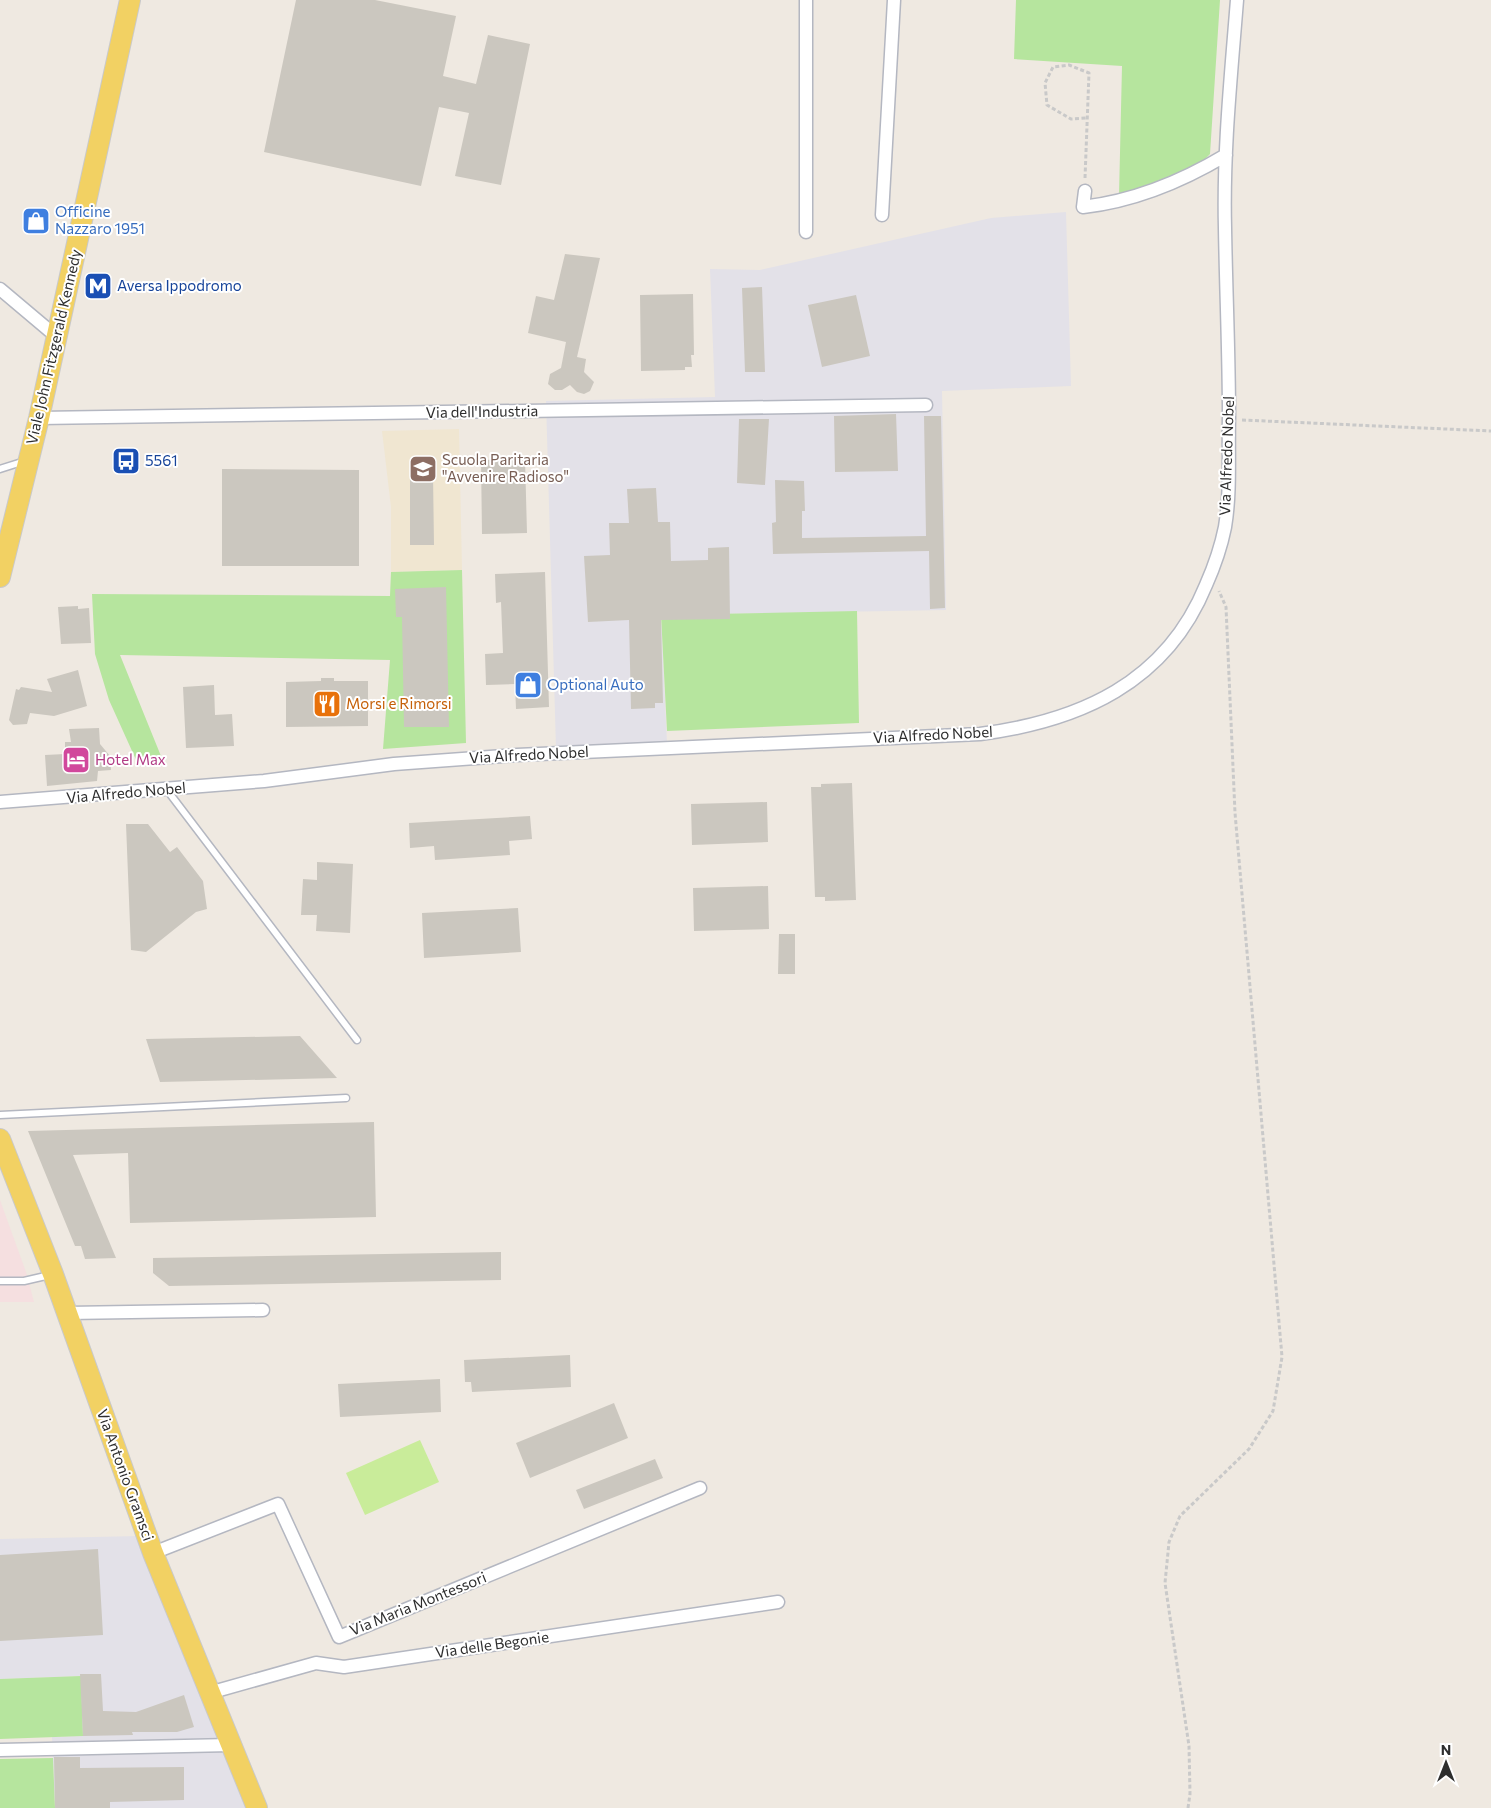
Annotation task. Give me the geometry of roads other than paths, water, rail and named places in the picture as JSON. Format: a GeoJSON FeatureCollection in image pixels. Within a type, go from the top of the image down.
{"type":"FeatureCollection","features":[{"type":"Feature","properties":{"kind":"main road","name":"Viale John Fitzgerald Kennedy"},"geometry":{"type":"LineString","coordinates":[[0,577],[39,418],[130,0]]}},
{"type":"Feature","properties":{"kind":"main road","name":"Via Antonio Gramsci"},"geometry":{"type":"LineString","coordinates":[[0,1139],[68,1313],[153,1553],[257,1808]]}},
{"type":"Feature","properties":{"kind":"street"},"geometry":{"type":"LineString","coordinates":[[806,0],[806,232]]}},
{"type":"Feature","properties":{"kind":"street"},"geometry":{"type":"LineString","coordinates":[[882,215],[894,0]]}},
{"type":"Feature","properties":{"kind":"street","name":"Via Alfredo Nobel"},"geometry":{"type":"LineString","coordinates":[[0,802],[167,790],[264,781],[394,764],[517,755],[980,734],[1015,729],[1049,721],[1086,708],[1122,689],[1153,665],[1180,635],[1200,599],[1215,563],[1226,511],[1228,419],[1224,208],[1237,0]]}},
{"type":"Feature","properties":{"kind":"street"},"geometry":{"type":"LineString","coordinates":[[1085,191],[1083,207],[1151,193],[1194,174],[1226,155]]}},
{"type":"Feature","properties":{"kind":"street"},"geometry":{"type":"LineString","coordinates":[[0,288],[57,337]]}},
{"type":"Feature","properties":{"kind":"street","name":"Via dell'Industria"},"geometry":{"type":"LineString","coordinates":[[39,418],[926,405]]}},
{"type":"Feature","properties":{"kind":"street","name":"Via Alfredo Nobel"},"geometry":{"type":"LineString","coordinates":[[0,808],[15,802]]}},
{"type":"Feature","properties":{"kind":"street"},"geometry":{"type":"LineString","coordinates":[[68,1313],[263,1310]]}},
{"type":"Feature","properties":{"kind":"street","name":"Via Maria Montessori"},"geometry":{"type":"LineString","coordinates":[[153,1553],[278,1504],[339,1637],[700,1488]]}},
{"type":"Feature","properties":{"kind":"street","name":"Via delle Begonie"},"geometry":{"type":"LineString","coordinates":[[209,1693],[316,1663],[344,1667],[778,1602]]}},
{"type":"Feature","properties":{"kind":"street"},"geometry":{"type":"LineString","coordinates":[[0,1750],[231,1745]]}},
{"type":"Feature","properties":{"kind":"lane"},"geometry":{"type":"LineString","coordinates":[[0,469],[29,460]]}},
{"type":"Feature","properties":{"kind":"lane"},"geometry":{"type":"LineString","coordinates":[[167,790],[358,1040]]}},
{"type":"Feature","properties":{"kind":"lane"},"geometry":{"type":"LineString","coordinates":[[0,1115],[346,1098]]}},
{"type":"Feature","properties":{"kind":"lane"},"geometry":{"type":"LineString","coordinates":[[0,1281],[24,1281],[53,1274]]}},
{"type":"Feature","properties":{"kind":"lane"},"geometry":{"type":"LineString","coordinates":[[0,1276],[24,1281]]}},
{"type":"Feature","properties":{"kind":"place","name":"Officine Nazzaro 1951"},"geometry":{"type":"Point","coordinates":[36,221]}},
{"type":"Feature","properties":{"kind":"place","name":"Aversa Ippodromo"},"geometry":{"type":"Point","coordinates":[98,286]}},
{"type":"Feature","properties":{"kind":"place","name":"5561"},"geometry":{"type":"Point","coordinates":[126,461]}},
{"type":"Feature","properties":{"kind":"place","name":"Scuola Paritaria \"Avvenire Radioso\""},"geometry":{"type":"Point","coordinates":[423,469]}},
{"type":"Feature","properties":{"kind":"place","name":"Optional Auto"},"geometry":{"type":"Point","coordinates":[528,685]}},
{"type":"Feature","properties":{"kind":"place","name":"Morsi e Rimorsi"},"geometry":{"type":"Point","coordinates":[327,704]}},
{"type":"Feature","properties":{"kind":"place","name":"Hotel Max"},"geometry":{"type":"Point","coordinates":[76,760]}}]}
